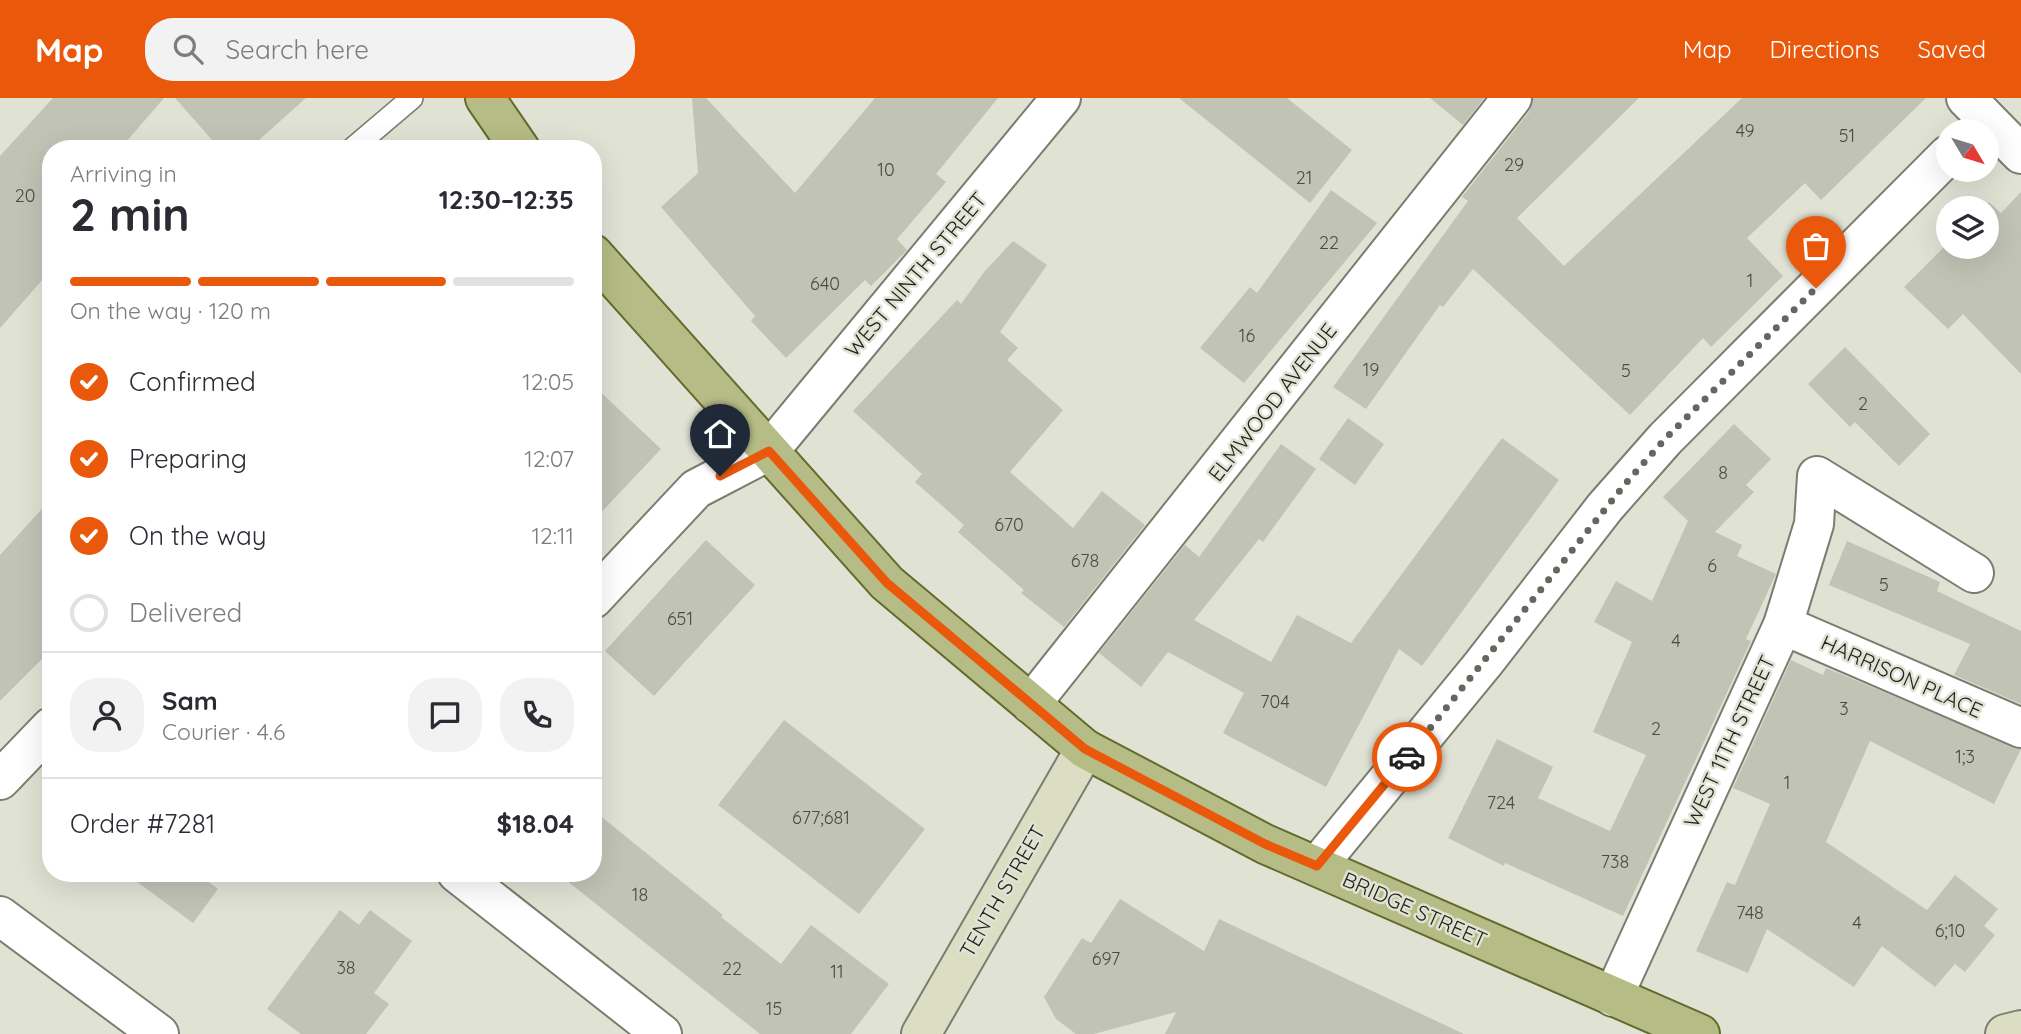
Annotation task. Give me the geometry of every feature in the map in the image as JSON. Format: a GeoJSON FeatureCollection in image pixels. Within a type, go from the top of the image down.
{"type":"FeatureCollection","features":[{"type":"Feature","properties":{"kind":"main road"},"geometry":{"type":"LineString","coordinates":[[485,98],[514,140]]}},
{"type":"Feature","properties":{"kind":"main road","name":"BRIDGE STREET"},"geometry":{"type":"LineString","coordinates":[[602,264],[887,583],[1085,749],[1265,844],[1700,1034]]}},
{"type":"Feature","properties":{"kind":"street","name":"WEST NINTH STREET"},"geometry":{"type":"LineString","coordinates":[[769,451],[1062,98]]}},
{"type":"Feature","properties":{"kind":"street","name":"ELMWOOD AVENUE"},"geometry":{"type":"LineString","coordinates":[[1031,704],[1512,98]]}},
{"type":"Feature","properties":{"kind":"street"},"geometry":{"type":"LineString","coordinates":[[1974,116],[2021,154]]}},
{"type":"Feature","properties":{"kind":"street"},"geometry":{"type":"LineString","coordinates":[[1317,866],[1483,664],[1605,507],[1665,439],[1936,167]]}},
{"type":"Feature","properties":{"kind":"street"},"geometry":{"type":"LineString","coordinates":[[602,588],[696,489],[769,451]]}},
{"type":"Feature","properties":{"kind":"street","name":"WEST 11TH STREET"},"geometry":{"type":"LineString","coordinates":[[1613,997],[1783,625],[1814,524],[1816,476],[1974,573]]}},
{"type":"Feature","properties":{"kind":"street","name":"HARRISON PLACE"},"geometry":{"type":"LineString","coordinates":[[1783,625],[2021,728]]}},
{"type":"Feature","properties":{"kind":"street"},"geometry":{"type":"LineString","coordinates":[[0,780],[42,736]]}},
{"type":"Feature","properties":{"kind":"street","name":"TENTH STREET"},"geometry":{"type":"LineString","coordinates":[[921,1034],[1085,749]]}},
{"type":"Feature","properties":{"kind":"street"},"geometry":{"type":"LineString","coordinates":[[468,882],[662,1034]]}},
{"type":"Feature","properties":{"kind":"street"},"geometry":{"type":"LineString","coordinates":[[0,916],[159,1034]]}},
{"type":"Feature","properties":{"kind":"street"},"geometry":{"type":"LineString","coordinates":[[2005,1034],[2021,1030]]}},
{"type":"Feature","properties":{"kind":"lane"},"geometry":{"type":"LineString","coordinates":[[363,140],[412,98]]}},
{"type":"Feature","properties":{"kind":"building"},"geometry":{"type":"Polygon","coordinates":[[[53,98],[164,98],[128,140],[42,140],[42,280],[0,328],[0,156],[53,98]]]}},
{"type":"Feature","properties":{"kind":"building"},"geometry":{"type":"Polygon","coordinates":[[[175,98],[306,98],[259,140],[212,140],[175,98]]]}},
{"type":"Feature","properties":{"kind":"building"},"geometry":{"type":"Polygon","coordinates":[[[692,98],[706,98],[795,193],[875,98],[998,98],[936,174],[946,182],[897,239],[907,250],[871,286],[865,280],[786,358],[751,321],[755,316],[661,207],[698,173],[692,98]]]}},
{"type":"Feature","properties":{"kind":"building"},"geometry":{"type":"Polygon","coordinates":[[[1179,98],[1287,98],[1352,150],[1310,203],[1179,98]]]}},
{"type":"Feature","properties":{"kind":"building"},"geometry":{"type":"Polygon","coordinates":[[[1430,98],[1484,98],[1463,125],[1430,98]]]}},
{"type":"Feature","properties":{"kind":"building"},"geometry":{"type":"Polygon","coordinates":[[[1533,98],[1639,98],[1517,218],[1564,266],[1742,98],[1926,98],[1821,200],[1805,183],[1747,238],[1783,276],[1711,347],[1703,338],[1630,415],[1473,269],[1443,307],[1440,305],[1366,409],[1333,387],[1468,201],[1462,197],[1529,112],[1533,98]]]}},
{"type":"Feature","properties":{"kind":"building"},"geometry":{"type":"Polygon","coordinates":[[[1331,190],[1377,223],[1244,383],[1200,348],[1250,287],[1257,293],[1331,190]]]}},
{"type":"Feature","properties":{"kind":"building"},"geometry":{"type":"Polygon","coordinates":[[[2021,192],[2021,374],[1963,314],[1948,329],[1904,287],[1936,255],[1936,259],[1999,259],[1999,211],[2001,213],[2021,192]]]}},
{"type":"Feature","properties":{"kind":"building"},"geometry":{"type":"Polygon","coordinates":[[[1013,241],[1047,265],[1000,332],[1018,348],[1007,360],[1063,410],[1010,472],[1073,528],[1102,491],[1145,525],[1064,627],[1021,593],[1024,590],[958,532],[964,525],[915,482],[922,474],[853,411],[957,300],[961,304],[984,272],[1013,241]]]}},
{"type":"Feature","properties":{"kind":"building"},"geometry":{"type":"Polygon","coordinates":[[[1845,347],[1930,434],[1899,466],[1855,422],[1850,427],[1808,384],[1845,347]]]}},
{"type":"Feature","properties":{"kind":"building"},"geometry":{"type":"Polygon","coordinates":[[[602,393],[661,449],[602,511],[602,393]]]}},
{"type":"Feature","properties":{"kind":"building"},"geometry":{"type":"Polygon","coordinates":[[[1348,418],[1384,444],[1355,485],[1319,459],[1348,418]]]}},
{"type":"Feature","properties":{"kind":"building"},"geometry":{"type":"Polygon","coordinates":[[[1734,424],[1771,459],[1746,485],[1754,492],[1715,532],[1742,545],[1737,556],[1776,574],[1746,639],[1751,641],[1623,916],[1505,863],[1504,866],[1448,838],[1497,739],[1553,767],[1538,798],[1610,831],[1646,755],[1593,732],[1632,642],[1594,622],[1616,581],[1652,601],[1688,521],[1663,497],[1734,424]]]}},
{"type":"Feature","properties":{"kind":"building"},"geometry":{"type":"Polygon","coordinates":[[[1502,438],[1559,480],[1422,666],[1399,649],[1326,787],[1223,733],[1244,693],[1168,652],[1141,687],[1099,653],[1185,545],[1199,557],[1281,444],[1316,469],[1263,542],[1259,539],[1194,620],[1271,662],[1297,615],[1351,643],[1502,438]]]}},
{"type":"Feature","properties":{"kind":"building"},"geometry":{"type":"Polygon","coordinates":[[[42,509],[42,659],[0,701],[0,555],[42,509]]]}},
{"type":"Feature","properties":{"kind":"building"},"geometry":{"type":"Polygon","coordinates":[[[706,540],[755,585],[654,696],[605,651],[706,540]]]}},
{"type":"Feature","properties":{"kind":"building"},"geometry":{"type":"Polygon","coordinates":[[[1847,541],[1940,582],[1937,591],[2021,631],[2021,704],[1954,675],[1970,644],[1829,585],[1847,541]]]}},
{"type":"Feature","properties":{"kind":"building"},"geometry":{"type":"Polygon","coordinates":[[[1791,660],[1823,675],[1826,668],[2021,749],[1994,804],[1870,741],[1826,842],[1927,910],[1955,875],[1998,909],[1984,926],[1995,935],[1965,972],[1955,964],[1935,987],[1882,946],[1854,987],[1767,929],[1748,973],[1696,951],[1727,882],[1735,885],[1770,804],[1733,788],[1791,660]]]}},
{"type":"Feature","properties":{"kind":"building"},"geometry":{"type":"Polygon","coordinates":[[[784,720],[925,829],[859,914],[718,805],[784,720]]]}},
{"type":"Feature","properties":{"kind":"building"},"geometry":{"type":"Polygon","coordinates":[[[602,817],[781,964],[811,925],[889,984],[851,1034],[760,1034],[568,882],[602,882],[602,817]]]}},
{"type":"Feature","properties":{"kind":"building"},"geometry":{"type":"Polygon","coordinates":[[[137,882],[209,882],[218,889],[193,923],[137,882]]]}},
{"type":"Feature","properties":{"kind":"building"},"geometry":{"type":"Polygon","coordinates":[[[1120,899],[1204,951],[1219,919],[1464,1034],[1165,1034],[1176,1012],[1094,1034],[1076,1034],[1056,1019],[1044,997],[1082,938],[1091,943],[1120,899]]]}},
{"type":"Feature","properties":{"kind":"building"},"geometry":{"type":"Polygon","coordinates":[[[340,910],[359,925],[370,910],[412,941],[374,993],[389,1004],[366,1034],[301,1034],[267,1009],[340,910]]]}},
{"type":"Feature","properties":{"kind":"way so far"},"geometry":{"type":"LineString","coordinates":[[1407,757],[1605,507],[1665,439],[1816,288]]}},
{"type":"Feature","properties":{"kind":"route"},"geometry":{"type":"LineString","coordinates":[[720,476],[769,451],[887,583],[1085,749],[1265,844],[1317,866],[1407,757]]}}]}
